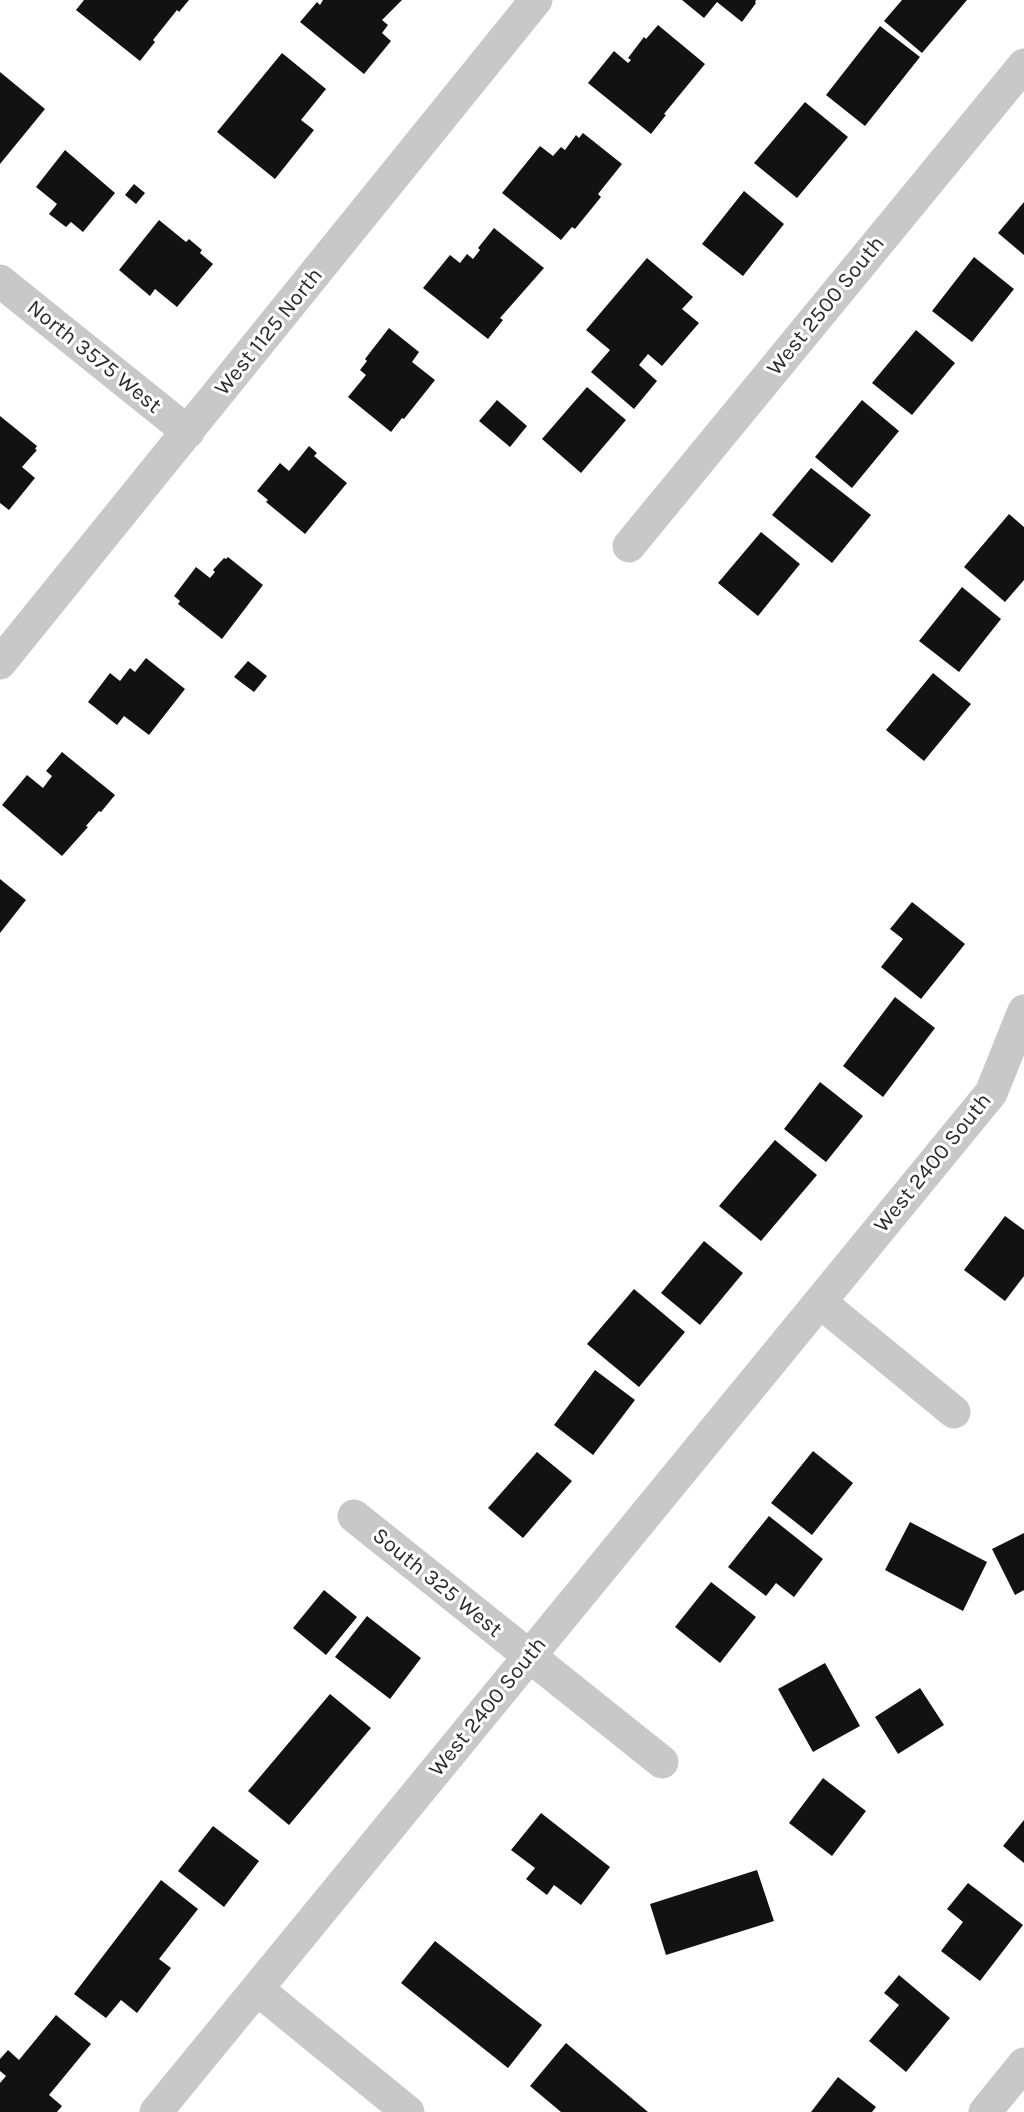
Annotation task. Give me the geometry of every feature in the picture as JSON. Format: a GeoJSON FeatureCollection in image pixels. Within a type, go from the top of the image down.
{"type":"FeatureCollection","features":[{"type":"Feature","properties":{"kind":"street","name":"West 1125 North"},"geometry":{"type":"LineString","coordinates":[[0,663],[536,0]]}},
{"type":"Feature","properties":{"kind":"street","name":"West 2500 South"},"geometry":{"type":"LineString","coordinates":[[629,546],[1024,65]]}},
{"type":"Feature","properties":{"kind":"street","name":"North 3575 West"},"geometry":{"type":"LineString","coordinates":[[0,281],[188,432]]}},
{"type":"Feature","properties":{"kind":"street","name":"West 2400 South"},"geometry":{"type":"LineString","coordinates":[[156,2112],[992,1093],[1024,1011]]}},
{"type":"Feature","properties":{"kind":"street"},"geometry":{"type":"LineString","coordinates":[[820,1302],[954,1412]]}},
{"type":"Feature","properties":{"kind":"street","name":"South 325 West"},"geometry":{"type":"LineString","coordinates":[[354,1516],[662,1762]]}},
{"type":"Feature","properties":{"kind":"street"},"geometry":{"type":"LineString","coordinates":[[257,1989],[408,2112]]}},
{"type":"Feature","properties":{"kind":"street"},"geometry":{"type":"LineString","coordinates":[[986,2112],[1024,2064]]}},
{"type":"Feature","properties":{"kind":"building"},"geometry":{"type":"Polygon","coordinates":[[[84,0],[189,0],[179,12],[177,10],[153,40],[155,42],[140,61],[76,10],[84,0]]]}},
{"type":"Feature","properties":{"kind":"building"},"geometry":{"type":"Polygon","coordinates":[[[323,0],[402,0],[382,20],[388,25],[382,33],[391,41],[364,74],[300,22],[317,2],[320,5],[323,0]]]}},
{"type":"Feature","properties":{"kind":"building"},"geometry":{"type":"Polygon","coordinates":[[[682,0],[756,0],[756,3],[742,22],[717,2],[704,18],[682,0]]]}},
{"type":"Feature","properties":{"kind":"building"},"geometry":{"type":"Polygon","coordinates":[[[902,0],[967,0],[922,53],[884,21],[902,0]]]}},
{"type":"Feature","properties":{"kind":"building"},"geometry":{"type":"Polygon","coordinates":[[[658,25],[705,64],[664,114],[666,115],[651,134],[588,83],[614,51],[628,63],[631,60],[628,58],[644,37],[646,39],[658,25]]]}},
{"type":"Feature","properties":{"kind":"building"},"geometry":{"type":"Polygon","coordinates":[[[880,26],[920,57],[865,126],[826,95],[880,26]]]}},
{"type":"Feature","properties":{"kind":"building"},"geometry":{"type":"Polygon","coordinates":[[[282,53],[326,89],[301,120],[314,130],[275,179],[217,132],[282,53]]]}},
{"type":"Feature","properties":{"kind":"building"},"geometry":{"type":"Polygon","coordinates":[[[0,72],[45,109],[0,164],[0,72]]]}},
{"type":"Feature","properties":{"kind":"building"},"geometry":{"type":"Polygon","coordinates":[[[805,102],[848,137],[797,198],[754,163],[805,102]]]}},
{"type":"Feature","properties":{"kind":"building"},"geometry":{"type":"Polygon","coordinates":[[[583,133],[622,164],[598,194],[601,197],[575,229],[572,227],[561,240],[502,193],[540,146],[553,156],[561,147],[565,150],[576,135],[579,138],[583,133]]]}},
{"type":"Feature","properties":{"kind":"building"},"geometry":{"type":"Polygon","coordinates":[[[65,150],[115,193],[83,232],[71,222],[66,227],[49,214],[57,204],[36,187],[65,150]]]}},
{"type":"Feature","properties":{"kind":"building"},"geometry":{"type":"Polygon","coordinates":[[[134,184],[145,193],[136,204],[125,195],[134,184]]]}},
{"type":"Feature","properties":{"kind":"building"},"geometry":{"type":"Polygon","coordinates":[[[744,191],[784,224],[743,276],[702,244],[744,191]]]}},
{"type":"Feature","properties":{"kind":"building"},"geometry":{"type":"Polygon","coordinates":[[[1024,202],[1024,255],[998,233],[1024,202]]]}},
{"type":"Feature","properties":{"kind":"building"},"geometry":{"type":"Polygon","coordinates":[[[159,220],[186,242],[189,239],[213,264],[177,307],[155,289],[150,296],[119,270],[159,220]]]}},
{"type":"Feature","properties":{"kind":"building"},"geometry":{"type":"Polygon","coordinates":[[[494,228],[544,268],[500,318],[503,320],[488,339],[423,288],[450,255],[460,263],[467,254],[473,259],[480,250],[478,248],[494,228]]]}},
{"type":"Feature","properties":{"kind":"building"},"geometry":{"type":"Polygon","coordinates":[[[974,257],[1014,289],[972,342],[932,311],[974,257]]]}},
{"type":"Feature","properties":{"kind":"building"},"geometry":{"type":"Polygon","coordinates":[[[647,258],[693,297],[682,309],[699,323],[662,366],[648,354],[639,365],[657,381],[634,409],[591,372],[610,350],[586,330],[647,258]]]}},
{"type":"Feature","properties":{"kind":"building"},"geometry":{"type":"Polygon","coordinates":[[[389,328],[419,352],[412,362],[435,380],[391,432],[348,397],[366,375],[360,370],[367,361],[365,359],[389,328]]]}},
{"type":"Feature","properties":{"kind":"building"},"geometry":{"type":"Polygon","coordinates":[[[916,330],[955,363],[912,415],[872,383],[916,330]]]}},
{"type":"Feature","properties":{"kind":"building"},"geometry":{"type":"Polygon","coordinates":[[[587,387],[626,420],[581,473],[542,439],[587,387]]]}},
{"type":"Feature","properties":{"kind":"building"},"geometry":{"type":"Polygon","coordinates":[[[497,400],[527,426],[510,447],[479,421],[497,400]]]}},
{"type":"Feature","properties":{"kind":"building"},"geometry":{"type":"Polygon","coordinates":[[[862,400],[899,431],[852,488],[815,457],[862,400]]]}},
{"type":"Feature","properties":{"kind":"building"},"geometry":{"type":"Polygon","coordinates":[[[0,416],[37,446],[35,449],[37,450],[22,467],[35,478],[9,510],[0,503],[0,416]]]}},
{"type":"Feature","properties":{"kind":"building"},"geometry":{"type":"Polygon","coordinates":[[[309,446],[317,453],[314,456],[347,483],[305,534],[266,502],[268,500],[257,491],[280,463],[289,471],[309,446]]]}},
{"type":"Feature","properties":{"kind":"building"},"geometry":{"type":"Polygon","coordinates":[[[811,468],[871,515],[832,563],[772,515],[811,468]]]}},
{"type":"Feature","properties":{"kind":"building"},"geometry":{"type":"Polygon","coordinates":[[[1009,514],[1024,527],[1024,580],[1005,602],[964,567],[1009,514]]]}},
{"type":"Feature","properties":{"kind":"building"},"geometry":{"type":"Polygon","coordinates":[[[761,532],[800,564],[758,616],[718,583],[761,532]]]}},
{"type":"Feature","properties":{"kind":"building"},"geometry":{"type":"Polygon","coordinates":[[[228,557],[263,585],[222,639],[178,604],[180,601],[174,596],[196,567],[210,578],[215,572],[213,570],[224,558],[228,557]]]}},
{"type":"Feature","properties":{"kind":"building"},"geometry":{"type":"Polygon","coordinates":[[[962,587],[1001,619],[959,672],[919,641],[962,587]]]}},
{"type":"Feature","properties":{"kind":"building"},"geometry":{"type":"Polygon","coordinates":[[[146,658],[185,689],[149,735],[124,716],[117,725],[88,702],[110,673],[120,681],[130,668],[135,672],[146,658]]]}},
{"type":"Feature","properties":{"kind":"building"},"geometry":{"type":"Polygon","coordinates":[[[248,661],[267,676],[254,692],[234,677],[248,661]]]}},
{"type":"Feature","properties":{"kind":"building"},"geometry":{"type":"Polygon","coordinates":[[[933,673],[971,704],[924,761],[886,730],[933,673]]]}},
{"type":"Feature","properties":{"kind":"building"},"geometry":{"type":"Polygon","coordinates":[[[62,752],[115,795],[62,856],[2,805],[27,775],[43,788],[52,776],[46,771],[62,752]]]}},
{"type":"Feature","properties":{"kind":"building"},"geometry":{"type":"Polygon","coordinates":[[[0,879],[26,900],[0,933],[0,879]]]}},
{"type":"Feature","properties":{"kind":"building"},"geometry":{"type":"Polygon","coordinates":[[[912,902],[965,944],[921,999],[881,967],[903,939],[890,929],[912,902]]]}},
{"type":"Feature","properties":{"kind":"building"},"geometry":{"type":"Polygon","coordinates":[[[895,997],[935,1028],[883,1097],[843,1066],[895,997]]]}},
{"type":"Feature","properties":{"kind":"building"},"geometry":{"type":"Polygon","coordinates":[[[820,1082],[863,1116],[826,1162],[784,1129],[820,1082]]]}},
{"type":"Feature","properties":{"kind":"building"},"geometry":{"type":"Polygon","coordinates":[[[775,1140],[817,1175],[761,1241],[719,1206],[775,1140]]]}},
{"type":"Feature","properties":{"kind":"building"},"geometry":{"type":"Polygon","coordinates":[[[1005,1216],[1024,1230],[1024,1276],[1005,1301],[964,1270],[1005,1216]]]}},
{"type":"Feature","properties":{"kind":"building"},"geometry":{"type":"Polygon","coordinates":[[[704,1241],[743,1273],[700,1325],[661,1293],[704,1241]]]}},
{"type":"Feature","properties":{"kind":"building"},"geometry":{"type":"Polygon","coordinates":[[[634,1289],[685,1332],[639,1387],[587,1344],[634,1289]]]}},
{"type":"Feature","properties":{"kind":"building"},"geometry":{"type":"Polygon","coordinates":[[[595,1370],[635,1400],[593,1455],[554,1425],[595,1370]]]}},
{"type":"Feature","properties":{"kind":"building"},"geometry":{"type":"Polygon","coordinates":[[[813,1451],[853,1483],[812,1535],[771,1503],[813,1451]]]}},
{"type":"Feature","properties":{"kind":"building"},"geometry":{"type":"Polygon","coordinates":[[[537,1452],[572,1481],[523,1538],[488,1508],[537,1452]]]}},
{"type":"Feature","properties":{"kind":"building"},"geometry":{"type":"Polygon","coordinates":[[[769,1516],[823,1559],[794,1597],[776,1583],[766,1596],[728,1567],[769,1516]]]}},
{"type":"Feature","properties":{"kind":"building"},"geometry":{"type":"Polygon","coordinates":[[[910,1522],[987,1562],[963,1611],[885,1570],[910,1522]]]}},
{"type":"Feature","properties":{"kind":"building"},"geometry":{"type":"Polygon","coordinates":[[[1024,1533],[1024,1590],[1015,1595],[992,1549],[1024,1533]]]}},
{"type":"Feature","properties":{"kind":"building"},"geometry":{"type":"Polygon","coordinates":[[[711,1582],[756,1617],[720,1663],[675,1627],[711,1582]]]}},
{"type":"Feature","properties":{"kind":"building"},"geometry":{"type":"Polygon","coordinates":[[[324,1590],[357,1617],[326,1655],[293,1628],[324,1590]]]}},
{"type":"Feature","properties":{"kind":"building"},"geometry":{"type":"Polygon","coordinates":[[[367,1616],[421,1658],[390,1699],[335,1657],[367,1616]]]}},
{"type":"Feature","properties":{"kind":"building"},"geometry":{"type":"Polygon","coordinates":[[[825,1663],[860,1726],[813,1752],[778,1689],[825,1663]]]}},
{"type":"Feature","properties":{"kind":"building"},"geometry":{"type":"Polygon","coordinates":[[[920,1688],[944,1725],[898,1754],[875,1717],[920,1688]]]}},
{"type":"Feature","properties":{"kind":"building"},"geometry":{"type":"Polygon","coordinates":[[[330,1694],[371,1728],[289,1825],[248,1791],[330,1694]]]}},
{"type":"Feature","properties":{"kind":"building"},"geometry":{"type":"Polygon","coordinates":[[[823,1778],[866,1811],[832,1856],[789,1823],[823,1778]]]}},
{"type":"Feature","properties":{"kind":"building"},"geometry":{"type":"Polygon","coordinates":[[[541,1813],[610,1867],[581,1905],[554,1885],[547,1895],[526,1879],[535,1868],[511,1850],[541,1813]]]}},
{"type":"Feature","properties":{"kind":"building"},"geometry":{"type":"Polygon","coordinates":[[[1024,1820],[1024,1863],[1003,1846],[1024,1820]]]}},
{"type":"Feature","properties":{"kind":"building"},"geometry":{"type":"Polygon","coordinates":[[[213,1826],[259,1861],[224,1907],[178,1871],[213,1826]]]}},
{"type":"Feature","properties":{"kind":"building"},"geometry":{"type":"Polygon","coordinates":[[[757,1870],[774,1921],[666,1955],[650,1904],[757,1870]]]}},
{"type":"Feature","properties":{"kind":"building"},"geometry":{"type":"Polygon","coordinates":[[[161,1880],[198,1909],[159,1959],[171,1968],[137,2013],[121,2000],[106,2018],[74,1994],[161,1880]]]}},
{"type":"Feature","properties":{"kind":"building"},"geometry":{"type":"Polygon","coordinates":[[[968,1883],[1023,1925],[980,1981],[941,1951],[963,1922],[947,1909],[968,1883]]]}},
{"type":"Feature","properties":{"kind":"building"},"geometry":{"type":"Polygon","coordinates":[[[435,1941],[542,2025],[508,2068],[401,1983],[435,1941]]]}},
{"type":"Feature","properties":{"kind":"building"},"geometry":{"type":"Polygon","coordinates":[[[899,1975],[950,2018],[906,2072],[869,2041],[899,2005],[884,1993],[899,1975]]]}},
{"type":"Feature","properties":{"kind":"building"},"geometry":{"type":"Polygon","coordinates":[[[56,2015],[91,2044],[49,2095],[62,2106],[57,2112],[0,2112],[0,2083],[6,2076],[0,2071],[0,2059],[8,2050],[19,2060],[56,2015]]]}},
{"type":"Feature","properties":{"kind":"building"},"geometry":{"type":"Polygon","coordinates":[[[566,2043],[648,2112],[561,2112],[530,2086],[566,2043]]]}},
{"type":"Feature","properties":{"kind":"building"},"geometry":{"type":"Polygon","coordinates":[[[838,2077],[876,2107],[872,2112],[811,2112],[838,2077]]]}}]}
